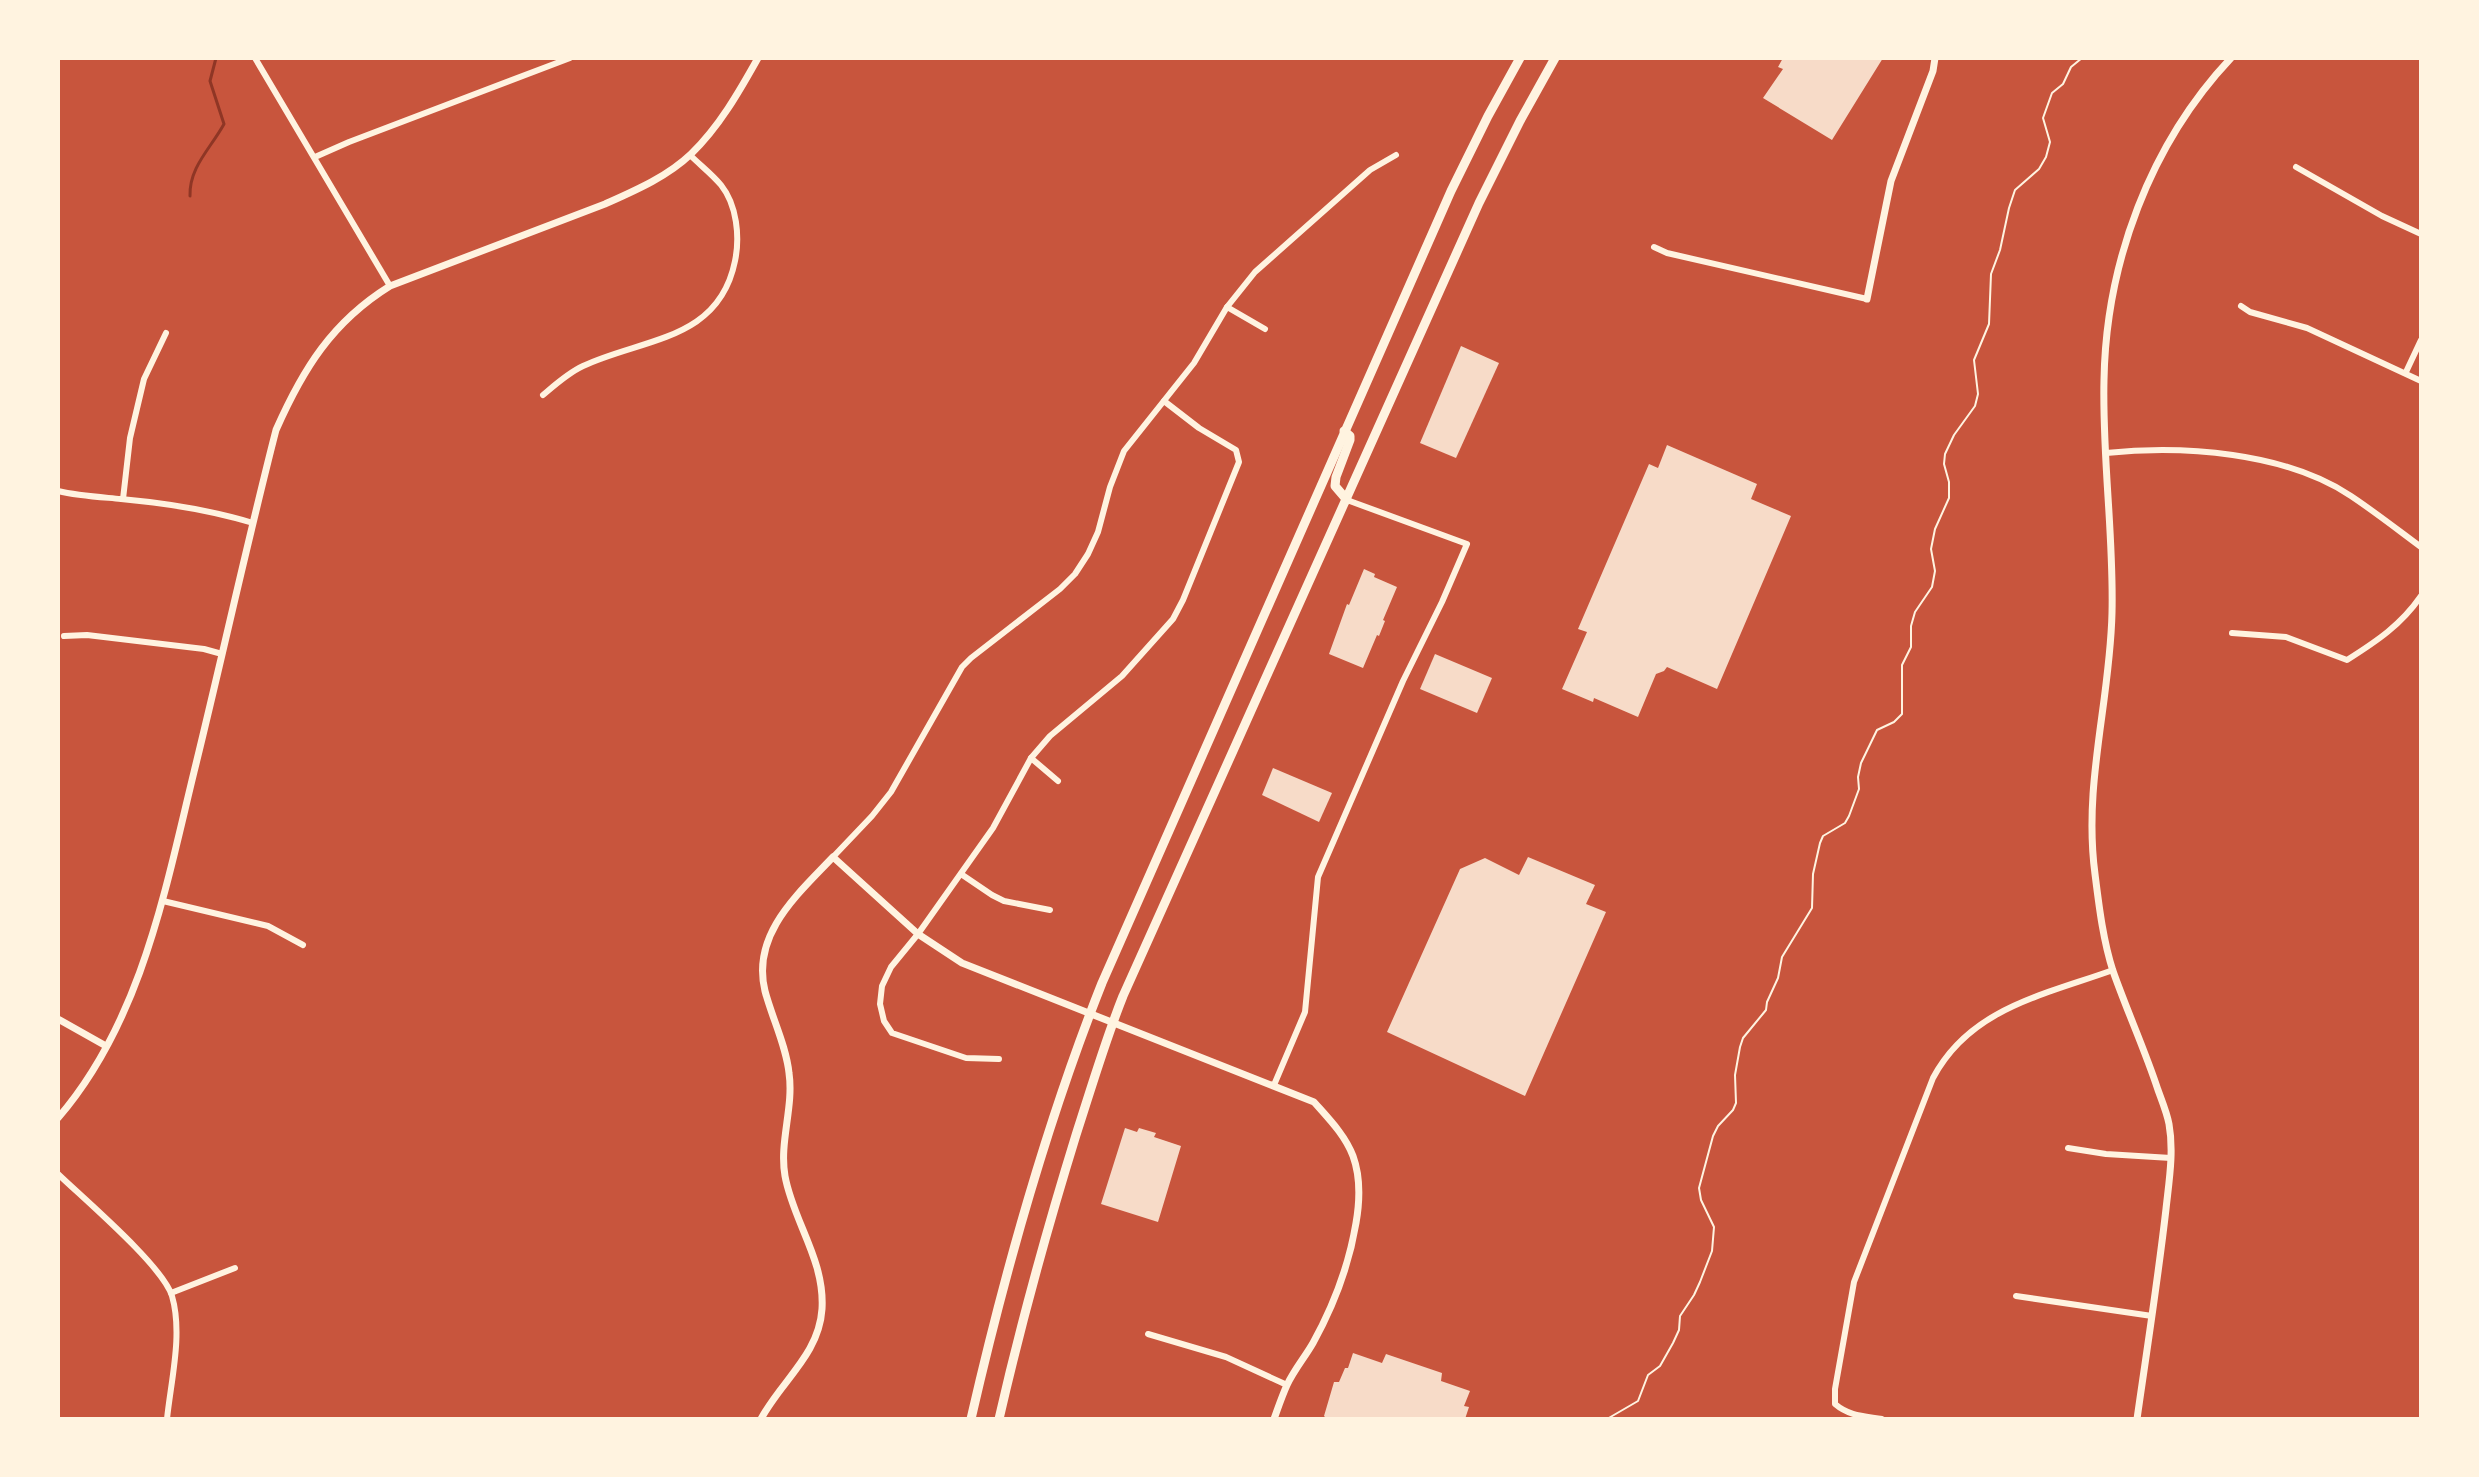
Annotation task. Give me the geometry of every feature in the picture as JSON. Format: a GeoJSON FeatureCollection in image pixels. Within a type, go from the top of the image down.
{"type":"FeatureCollection","features":[{"type":"Feature","properties":{"kind":"main road"},"geometry":{"type":"LineString","coordinates":[[971,1419],[1015,1242],[1090,1014],[1451,191],[1520,58]]}},
{"type":"Feature","properties":{"kind":"main road"},"geometry":{"type":"LineString","coordinates":[[999,1419],[1045,1235],[1113,1022],[1479,203],[1555,58]]}},
{"type":"Feature","properties":{"kind":"main road"},"geometry":{"type":"LineString","coordinates":[[1344,431],[1350,440],[1335,486],[1347,500]]}},
{"type":"Feature","properties":{"kind":"street"},"geometry":{"type":"LineString","coordinates":[[315,157],[570,58]]}},
{"type":"Feature","properties":{"kind":"street"},"geometry":{"type":"LineString","coordinates":[[58,1118],[84,1084],[136,984],[163,901],[276,430],[303,373],[346,320],[390,286],[629,194],[673,169],[690,155],[729,108],[758,58]]}},
{"type":"Feature","properties":{"kind":"street"},"geometry":{"type":"LineString","coordinates":[[1654,247],[1667,253],[1867,299],[1891,181],[1933,71],[1935,58]]}},
{"type":"Feature","properties":{"kind":"street"},"geometry":{"type":"LineString","coordinates":[[2137,1419],[2171,1158],[2169,1124],[2113,970],[2094,872],[2090,822],[2112,613],[2104,379],[2108,318],[2130,227],[2145,188],[2170,140],[2209,81],[2231,58]]}},
{"type":"Feature","properties":{"kind":"street"},"geometry":{"type":"LineString","coordinates":[[256,61],[390,286]]}},
{"type":"Feature","properties":{"kind":"street"},"geometry":{"type":"LineString","coordinates":[[543,395],[583,366],[689,328],[709,311],[723,292],[735,258],[735,221],[721,185],[690,155]]}},
{"type":"Feature","properties":{"kind":"street"},"geometry":{"type":"LineString","coordinates":[[761,1419],[816,1339],[822,1309],[821,1278],[785,1177],[783,1154],[789,1072],[765,988],[764,955],[771,932],[783,912],[870,819],[891,792],[962,667],[1060,589],[1082,564],[1098,532],[1124,451],[1194,363],[1227,307],[1262,265],[1370,170],[1396,155]]}},
{"type":"Feature","properties":{"kind":"street"},"geometry":{"type":"LineString","coordinates":[[2296,167],[2382,216],[2421,234]]}},
{"type":"Feature","properties":{"kind":"street"},"geometry":{"type":"LineString","coordinates":[[2241,306],[2250,312],[2307,328],[2421,381]]}},
{"type":"Feature","properties":{"kind":"street"},"geometry":{"type":"LineString","coordinates":[[1227,307],[1265,329]]}},
{"type":"Feature","properties":{"kind":"street"},"geometry":{"type":"LineString","coordinates":[[123,499],[130,438],[144,379],[166,333]]}},
{"type":"Feature","properties":{"kind":"street"},"geometry":{"type":"LineString","coordinates":[[2406,372],[2421,340]]}},
{"type":"Feature","properties":{"kind":"street"},"geometry":{"type":"LineString","coordinates":[[999,1059],[966,1058],[892,1033],[880,1004],[882,986],[894,963],[993,828],[1031,758],[1050,736],[1122,676],[1173,619],[1185,595],[1239,462],[1236,450],[1199,428],[1164,401]]}},
{"type":"Feature","properties":{"kind":"street"},"geometry":{"type":"LineString","coordinates":[[2106,453],[2143,449],[2266,460],[2350,495],[2421,547]]}},
{"type":"Feature","properties":{"kind":"street"},"geometry":{"type":"LineString","coordinates":[[58,491],[220,513],[253,523]]}},
{"type":"Feature","properties":{"kind":"street"},"geometry":{"type":"LineString","coordinates":[[1274,1085],[1305,1012],[1318,877],[1403,681],[1467,544],[1347,500]]}},
{"type":"Feature","properties":{"kind":"street"},"geometry":{"type":"LineString","coordinates":[[2232,633],[2286,637],[2347,660],[2406,617],[2421,596]]}},
{"type":"Feature","properties":{"kind":"street"},"geometry":{"type":"LineString","coordinates":[[64,636],[87,635],[204,649],[222,654]]}},
{"type":"Feature","properties":{"kind":"street"},"geometry":{"type":"LineString","coordinates":[[1031,758],[1058,781]]}},
{"type":"Feature","properties":{"kind":"street"},"geometry":{"type":"LineString","coordinates":[[833,857],[918,934],[962,963],[1314,1102],[1340,1131],[1353,1155],[1359,1175],[1359,1202],[1351,1252],[1343,1278],[1313,1343],[1287,1385],[1274,1419]]}},
{"type":"Feature","properties":{"kind":"street"},"geometry":{"type":"LineString","coordinates":[[961,874],[1004,901],[1050,910]]}},
{"type":"Feature","properties":{"kind":"street"},"geometry":{"type":"LineString","coordinates":[[163,901],[268,926],[303,945]]}},
{"type":"Feature","properties":{"kind":"street"},"geometry":{"type":"LineString","coordinates":[[1882,1419],[1851,1415],[1835,1404],[1835,1389],[1854,1282],[1933,1078],[1945,1057],[1970,1030],[1993,1015],[2113,970]]}},
{"type":"Feature","properties":{"kind":"street"},"geometry":{"type":"LineString","coordinates":[[58,1019],[106,1046]]}},
{"type":"Feature","properties":{"kind":"street"},"geometry":{"type":"LineString","coordinates":[[2068,1148],[2171,1158]]}},
{"type":"Feature","properties":{"kind":"street"},"geometry":{"type":"LineString","coordinates":[[58,1174],[151,1263],[171,1293],[176,1320],[167,1419]]}},
{"type":"Feature","properties":{"kind":"street"},"geometry":{"type":"LineString","coordinates":[[171,1293],[235,1268]]}},
{"type":"Feature","properties":{"kind":"street"},"geometry":{"type":"LineString","coordinates":[[2016,1296],[2152,1316]]}},
{"type":"Feature","properties":{"kind":"street"},"geometry":{"type":"LineString","coordinates":[[1148,1334],[1226,1357],[1287,1385]]}},
{"type":"Feature","properties":{"kind":"path"},"geometry":{"type":"LineString","coordinates":[[1607,1419],[1638,1401],[1648,1375],[1660,1366],[1673,1343],[1679,1330],[1680,1316],[1700,1282],[1715,1236],[1699,1188],[1713,1136],[1736,1103],[1735,1075],[1743,1038],[1766,1010],[1782,957],[1812,908],[1813,874],[1823,836],[1845,823],[1849,816],[1859,789],[1861,763],[1877,730],[1894,722],[1902,714],[1902,665],[1911,647],[1915,612],[1932,587],[1935,571],[1932,541],[1949,498],[1945,454],[1954,435],[1975,406],[1978,394],[1974,360],[1989,324],[1989,283],[2009,208],[2015,190],[2039,169],[2046,157],[2050,142],[2043,118],[2052,93],[2063,84],[2071,67],[2082,58]]}},
{"type":"Feature","properties":{"kind":"building"},"geometry":{"type":"Polygon","coordinates":[[[1783,58],[1883,58],[1832,140],[1763,98],[1783,69],[1778,67],[1783,58]]]}},
{"type":"Feature","properties":{"kind":"building"},"geometry":{"type":"Polygon","coordinates":[[[1461,346],[1499,363],[1456,458],[1420,443],[1461,346]]]}},
{"type":"Feature","properties":{"kind":"building"},"geometry":{"type":"Polygon","coordinates":[[[1667,445],[1757,484],[1751,499],[1791,516],[1717,689],[1667,667],[1656,674],[1638,717],[1594,698],[1593,702],[1562,689],[1587,632],[1578,629],[1649,464],[1658,468],[1667,445]]]}},
{"type":"Feature","properties":{"kind":"building"},"geometry":{"type":"Polygon","coordinates":[[[1364,569],[1397,587],[1363,668],[1329,654],[1364,569]]]}},
{"type":"Feature","properties":{"kind":"building"},"geometry":{"type":"Polygon","coordinates":[[[1435,654],[1492,678],[1477,713],[1420,689],[1435,654]]]}},
{"type":"Feature","properties":{"kind":"building"},"geometry":{"type":"Polygon","coordinates":[[[1273,768],[1332,793],[1319,822],[1262,795],[1273,768]]]}},
{"type":"Feature","properties":{"kind":"building"},"geometry":{"type":"Polygon","coordinates":[[[1528,857],[1595,885],[1586,904],[1606,912],[1525,1096],[1387,1032],[1460,869],[1485,858],[1519,875],[1528,857]]]}},
{"type":"Feature","properties":{"kind":"building"},"geometry":{"type":"Polygon","coordinates":[[[1125,1128],[1156,1133],[1154,1137],[1181,1146],[1158,1222],[1101,1204],[1125,1128]]]}},
{"type":"Feature","properties":{"kind":"building"},"geometry":{"type":"Polygon","coordinates":[[[1353,1353],[1382,1363],[1386,1354],[1442,1373],[1441,1381],[1470,1391],[1464,1406],[1469,1407],[1465,1419],[1327,1419],[1324,1416],[1334,1382],[1339,1382],[1353,1353]]]}},
{"type":"Feature","properties":{"kind":"waterway"},"geometry":{"type":"LineString","coordinates":[[190,196],[197,167],[224,124],[210,81],[216,58]]}}]}
